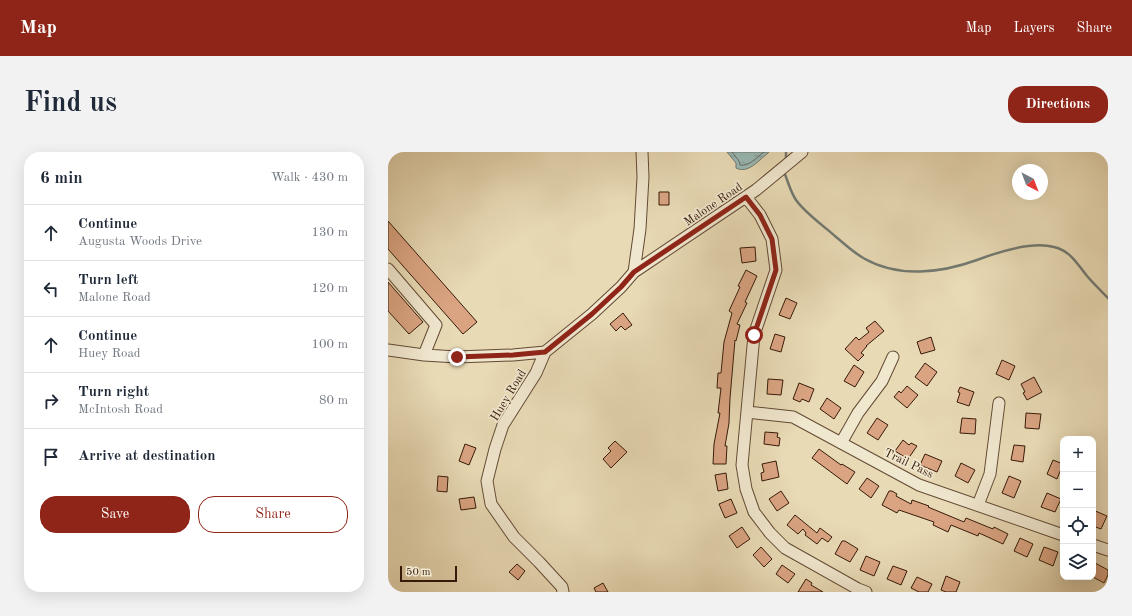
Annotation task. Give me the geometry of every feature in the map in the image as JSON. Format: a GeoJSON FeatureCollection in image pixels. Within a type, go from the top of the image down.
{"type":"FeatureCollection","features":[{"type":"Feature","properties":{"kind":"street"},"geometry":{"type":"LineString","coordinates":[[634,272],[640,229],[643,177],[642,152]]}},
{"type":"Feature","properties":{"kind":"street","name":"Malone Road"},"geometry":{"type":"LineString","coordinates":[[634,272],[756,190],[802,152]]}},
{"type":"Feature","properties":{"kind":"street"},"geometry":{"type":"LineString","coordinates":[[746,197],[760,215],[772,239],[776,270],[754,335],[742,466],[746,490],[754,512],[770,533],[785,548],[858,590],[866,592]]}},
{"type":"Feature","properties":{"kind":"street"},"geometry":{"type":"LineString","coordinates":[[388,268],[436,325],[424,355]]}},
{"type":"Feature","properties":{"kind":"street","name":"Huey Road"},"geometry":{"type":"LineString","coordinates":[[563,592],[562,587],[514,537],[491,504],[487,481],[503,425],[536,373],[545,352],[592,314],[621,287],[634,272]]}},
{"type":"Feature","properties":{"kind":"street"},"geometry":{"type":"LineString","coordinates":[[388,350],[424,355],[457,357],[545,352]]}},
{"type":"Feature","properties":{"kind":"street"},"geometry":{"type":"LineString","coordinates":[[841,443],[858,413],[882,381],[893,357]]}},
{"type":"Feature","properties":{"kind":"street"},"geometry":{"type":"LineString","coordinates":[[978,505],[990,474],[999,403]]}},
{"type":"Feature","properties":{"kind":"street","name":"Trail Pass"},"geometry":{"type":"LineString","coordinates":[[747,412],[793,417],[919,485],[1060,534]]}},
{"type":"Feature","properties":{"kind":"street"},"geometry":{"type":"LineString","coordinates":[[1096,546],[1108,550]]}},
{"type":"Feature","properties":{"kind":"water"},"geometry":{"type":"Polygon","coordinates":[[[727,152],[769,152],[753,166],[740,169],[736,168],[736,163],[727,152]]]}},
{"type":"Feature","properties":{"kind":"building"},"geometry":{"type":"Polygon","coordinates":[[[659,192],[669,192],[669,205],[659,205],[659,192]]]}},
{"type":"Feature","properties":{"kind":"building"},"geometry":{"type":"Polygon","coordinates":[[[388,221],[477,322],[463,334],[388,249],[388,221]]]}},
{"type":"Feature","properties":{"kind":"building"},"geometry":{"type":"Polygon","coordinates":[[[755,247],[756,261],[742,263],[740,248],[755,247]]]}},
{"type":"Feature","properties":{"kind":"building"},"geometry":{"type":"Polygon","coordinates":[[[746,270],[757,276],[737,324],[740,325],[736,341],[735,340],[729,423],[725,446],[727,446],[726,464],[713,464],[714,444],[720,413],[718,413],[721,388],[717,388],[718,373],[721,373],[724,342],[732,313],[729,311],[740,287],[738,286],[746,270]]]}},
{"type":"Feature","properties":{"kind":"building"},"geometry":{"type":"Polygon","coordinates":[[[388,282],[423,322],[409,334],[388,311],[388,282]]]}},
{"type":"Feature","properties":{"kind":"building"},"geometry":{"type":"Polygon","coordinates":[[[786,298],[797,303],[790,319],[779,315],[786,298]]]}},
{"type":"Feature","properties":{"kind":"building"},"geometry":{"type":"Polygon","coordinates":[[[623,313],[632,325],[625,330],[621,326],[616,331],[610,324],[623,313]]]}},
{"type":"Feature","properties":{"kind":"building"},"geometry":{"type":"Polygon","coordinates":[[[875,321],[884,331],[866,346],[861,353],[864,355],[858,361],[845,349],[856,337],[859,340],[869,332],[866,328],[875,321]]]}},
{"type":"Feature","properties":{"kind":"building"},"geometry":{"type":"Polygon","coordinates":[[[775,334],[785,337],[781,352],[770,349],[775,334]]]}},
{"type":"Feature","properties":{"kind":"building"},"geometry":{"type":"Polygon","coordinates":[[[931,337],[935,350],[921,354],[917,342],[931,337]]]}},
{"type":"Feature","properties":{"kind":"building"},"geometry":{"type":"Polygon","coordinates":[[[1002,360],[1015,366],[1009,380],[996,374],[1002,360]]]}},
{"type":"Feature","properties":{"kind":"building"},"geometry":{"type":"Polygon","coordinates":[[[925,363],[937,372],[927,386],[915,377],[925,363]]]}},
{"type":"Feature","properties":{"kind":"building"},"geometry":{"type":"Polygon","coordinates":[[[854,365],[864,372],[855,387],[844,381],[854,365]]]}},
{"type":"Feature","properties":{"kind":"building"},"geometry":{"type":"Polygon","coordinates":[[[1034,377],[1042,392],[1027,400],[1023,393],[1025,392],[1021,384],[1034,377]]]}},
{"type":"Feature","properties":{"kind":"building"},"geometry":{"type":"Polygon","coordinates":[[[768,379],[783,380],[781,395],[767,394],[768,379]]]}},
{"type":"Feature","properties":{"kind":"building"},"geometry":{"type":"Polygon","coordinates":[[[799,383],[814,389],[809,402],[802,399],[800,402],[793,399],[799,383]]]}},
{"type":"Feature","properties":{"kind":"building"},"geometry":{"type":"Polygon","coordinates":[[[907,386],[918,395],[907,408],[894,397],[899,391],[901,393],[907,386]]]}},
{"type":"Feature","properties":{"kind":"building"},"geometry":{"type":"Polygon","coordinates":[[[960,387],[974,392],[969,406],[957,402],[960,387]]]}},
{"type":"Feature","properties":{"kind":"building"},"geometry":{"type":"Polygon","coordinates":[[[827,398],[841,408],[834,419],[820,409],[827,398]]]}},
{"type":"Feature","properties":{"kind":"building"},"geometry":{"type":"Polygon","coordinates":[[[1026,413],[1041,414],[1039,429],[1025,428],[1026,413]]]}},
{"type":"Feature","properties":{"kind":"building"},"geometry":{"type":"Polygon","coordinates":[[[877,418],[888,425],[878,440],[867,433],[877,418]]]}},
{"type":"Feature","properties":{"kind":"building"},"geometry":{"type":"Polygon","coordinates":[[[962,418],[976,419],[975,434],[960,433],[962,418]]]}},
{"type":"Feature","properties":{"kind":"building"},"geometry":{"type":"Polygon","coordinates":[[[765,432],[778,433],[777,437],[780,438],[779,446],[764,444],[765,432]]]}},
{"type":"Feature","properties":{"kind":"building"},"geometry":{"type":"Polygon","coordinates":[[[903,440],[909,445],[911,443],[917,446],[908,459],[895,451],[903,440]]]}},
{"type":"Feature","properties":{"kind":"building"},"geometry":{"type":"Polygon","coordinates":[[[615,441],[627,452],[611,468],[603,459],[611,451],[608,448],[615,441]]]}},
{"type":"Feature","properties":{"kind":"building"},"geometry":{"type":"Polygon","coordinates":[[[465,444],[476,448],[469,465],[459,461],[465,444]]]}},
{"type":"Feature","properties":{"kind":"building"},"geometry":{"type":"Polygon","coordinates":[[[1014,445],[1025,446],[1023,462],[1011,460],[1014,445]]]}},
{"type":"Feature","properties":{"kind":"building"},"geometry":{"type":"Polygon","coordinates":[[[819,449],[841,465],[842,464],[855,472],[847,484],[812,458],[819,449]]]}},
{"type":"Feature","properties":{"kind":"building"},"geometry":{"type":"Polygon","coordinates":[[[925,454],[942,461],[937,472],[920,465],[925,454]]]}},
{"type":"Feature","properties":{"kind":"building"},"geometry":{"type":"Polygon","coordinates":[[[1053,460],[1060,463],[1060,472],[1057,479],[1047,474],[1053,460]]]}},
{"type":"Feature","properties":{"kind":"building"},"geometry":{"type":"Polygon","coordinates":[[[776,461],[779,477],[762,481],[761,473],[764,472],[762,464],[776,461]]]}},
{"type":"Feature","properties":{"kind":"building"},"geometry":{"type":"Polygon","coordinates":[[[961,463],[975,470],[968,483],[955,476],[961,463]]]}},
{"type":"Feature","properties":{"kind":"building"},"geometry":{"type":"Polygon","coordinates":[[[726,473],[728,489],[718,491],[715,475],[726,473]]]}},
{"type":"Feature","properties":{"kind":"building"},"geometry":{"type":"Polygon","coordinates":[[[438,476],[448,477],[447,492],[437,491],[438,476]]]}},
{"type":"Feature","properties":{"kind":"building"},"geometry":{"type":"Polygon","coordinates":[[[1009,476],[1021,481],[1014,498],[1002,493],[1009,476]]]}},
{"type":"Feature","properties":{"kind":"building"},"geometry":{"type":"Polygon","coordinates":[[[867,478],[879,486],[871,498],[859,489],[867,478]]]}},
{"type":"Feature","properties":{"kind":"building"},"geometry":{"type":"Polygon","coordinates":[[[781,491],[789,503],[777,511],[769,499],[781,491]]]}},
{"type":"Feature","properties":{"kind":"building"},"geometry":{"type":"Polygon","coordinates":[[[889,491],[892,491],[897,494],[896,496],[911,504],[912,500],[964,522],[966,518],[993,529],[994,527],[1008,534],[1003,544],[979,533],[978,536],[951,525],[948,532],[933,525],[934,522],[899,510],[897,513],[882,505],[889,491]]]}},
{"type":"Feature","properties":{"kind":"building"},"geometry":{"type":"Polygon","coordinates":[[[1047,493],[1060,499],[1055,512],[1041,507],[1047,493]]]}},
{"type":"Feature","properties":{"kind":"building"},"geometry":{"type":"Polygon","coordinates":[[[474,497],[476,508],[461,510],[459,499],[474,497]]]}},
{"type":"Feature","properties":{"kind":"building"},"geometry":{"type":"Polygon","coordinates":[[[731,499],[737,513],[725,518],[719,504],[731,499]]]}},
{"type":"Feature","properties":{"kind":"building"},"geometry":{"type":"Polygon","coordinates":[[[1096,511],[1107,516],[1101,529],[1096,527],[1096,511]]]}},
{"type":"Feature","properties":{"kind":"building"},"geometry":{"type":"Polygon","coordinates":[[[795,515],[817,533],[820,528],[832,537],[828,542],[822,538],[817,544],[805,535],[806,533],[803,529],[798,534],[787,525],[795,515]]]}},
{"type":"Feature","properties":{"kind":"building"},"geometry":{"type":"Polygon","coordinates":[[[742,527],[750,539],[737,548],[729,536],[742,527]]]}},
{"type":"Feature","properties":{"kind":"building"},"geometry":{"type":"Polygon","coordinates":[[[1020,538],[1033,544],[1027,557],[1014,551],[1020,538]]]}},
{"type":"Feature","properties":{"kind":"building"},"geometry":{"type":"Polygon","coordinates":[[[842,541],[845,541],[858,549],[850,562],[835,554],[842,541]]]}},
{"type":"Feature","properties":{"kind":"building"},"geometry":{"type":"Polygon","coordinates":[[[761,547],[772,559],[764,567],[753,555],[761,547]]]}},
{"type":"Feature","properties":{"kind":"building"},"geometry":{"type":"Polygon","coordinates":[[[1044,547],[1058,552],[1053,566],[1039,560],[1044,547]]]}},
{"type":"Feature","properties":{"kind":"building"},"geometry":{"type":"Polygon","coordinates":[[[866,556],[880,562],[874,576],[860,570],[866,556]]]}},
{"type":"Feature","properties":{"kind":"building"},"geometry":{"type":"Polygon","coordinates":[[[517,564],[525,571],[518,580],[509,572],[517,564]]]}},
{"type":"Feature","properties":{"kind":"building"},"geometry":{"type":"Polygon","coordinates":[[[1096,564],[1108,570],[1108,575],[1104,583],[1096,579],[1096,564]]]}},
{"type":"Feature","properties":{"kind":"building"},"geometry":{"type":"Polygon","coordinates":[[[782,565],[795,574],[788,583],[776,574],[782,565]]]}},
{"type":"Feature","properties":{"kind":"building"},"geometry":{"type":"Polygon","coordinates":[[[893,566],[907,571],[901,585],[887,579],[893,566]]]}},
{"type":"Feature","properties":{"kind":"building"},"geometry":{"type":"Polygon","coordinates":[[[946,576],[960,582],[956,592],[946,592],[941,590],[946,576]]]}},
{"type":"Feature","properties":{"kind":"building"},"geometry":{"type":"Polygon","coordinates":[[[917,577],[932,584],[928,592],[919,592],[911,588],[917,577]]]}},
{"type":"Feature","properties":{"kind":"building"},"geometry":{"type":"Polygon","coordinates":[[[806,579],[812,583],[811,585],[823,592],[798,592],[806,579]]]}},
{"type":"Feature","properties":{"kind":"building"},"geometry":{"type":"Polygon","coordinates":[[[603,583],[608,592],[596,592],[594,588],[603,583]]]}},
{"type":"Feature","properties":{"kind":"waterway"},"geometry":{"type":"LineString","coordinates":[[786,152],[786,161]]}},
{"type":"Feature","properties":{"kind":"waterway"},"geometry":{"type":"LineString","coordinates":[[784,172],[794,197],[805,210],[854,252],[878,265],[892,269],[920,272],[949,268],[1025,246],[1035,245],[1054,247],[1069,255],[1108,298]]}},
{"type":"Feature","properties":{"kind":"route"},"geometry":{"type":"LineString","coordinates":[[457,357],[545,352],[592,314],[621,287],[634,272],[746,197],[760,215],[772,239],[776,270],[754,335]]}}]}
